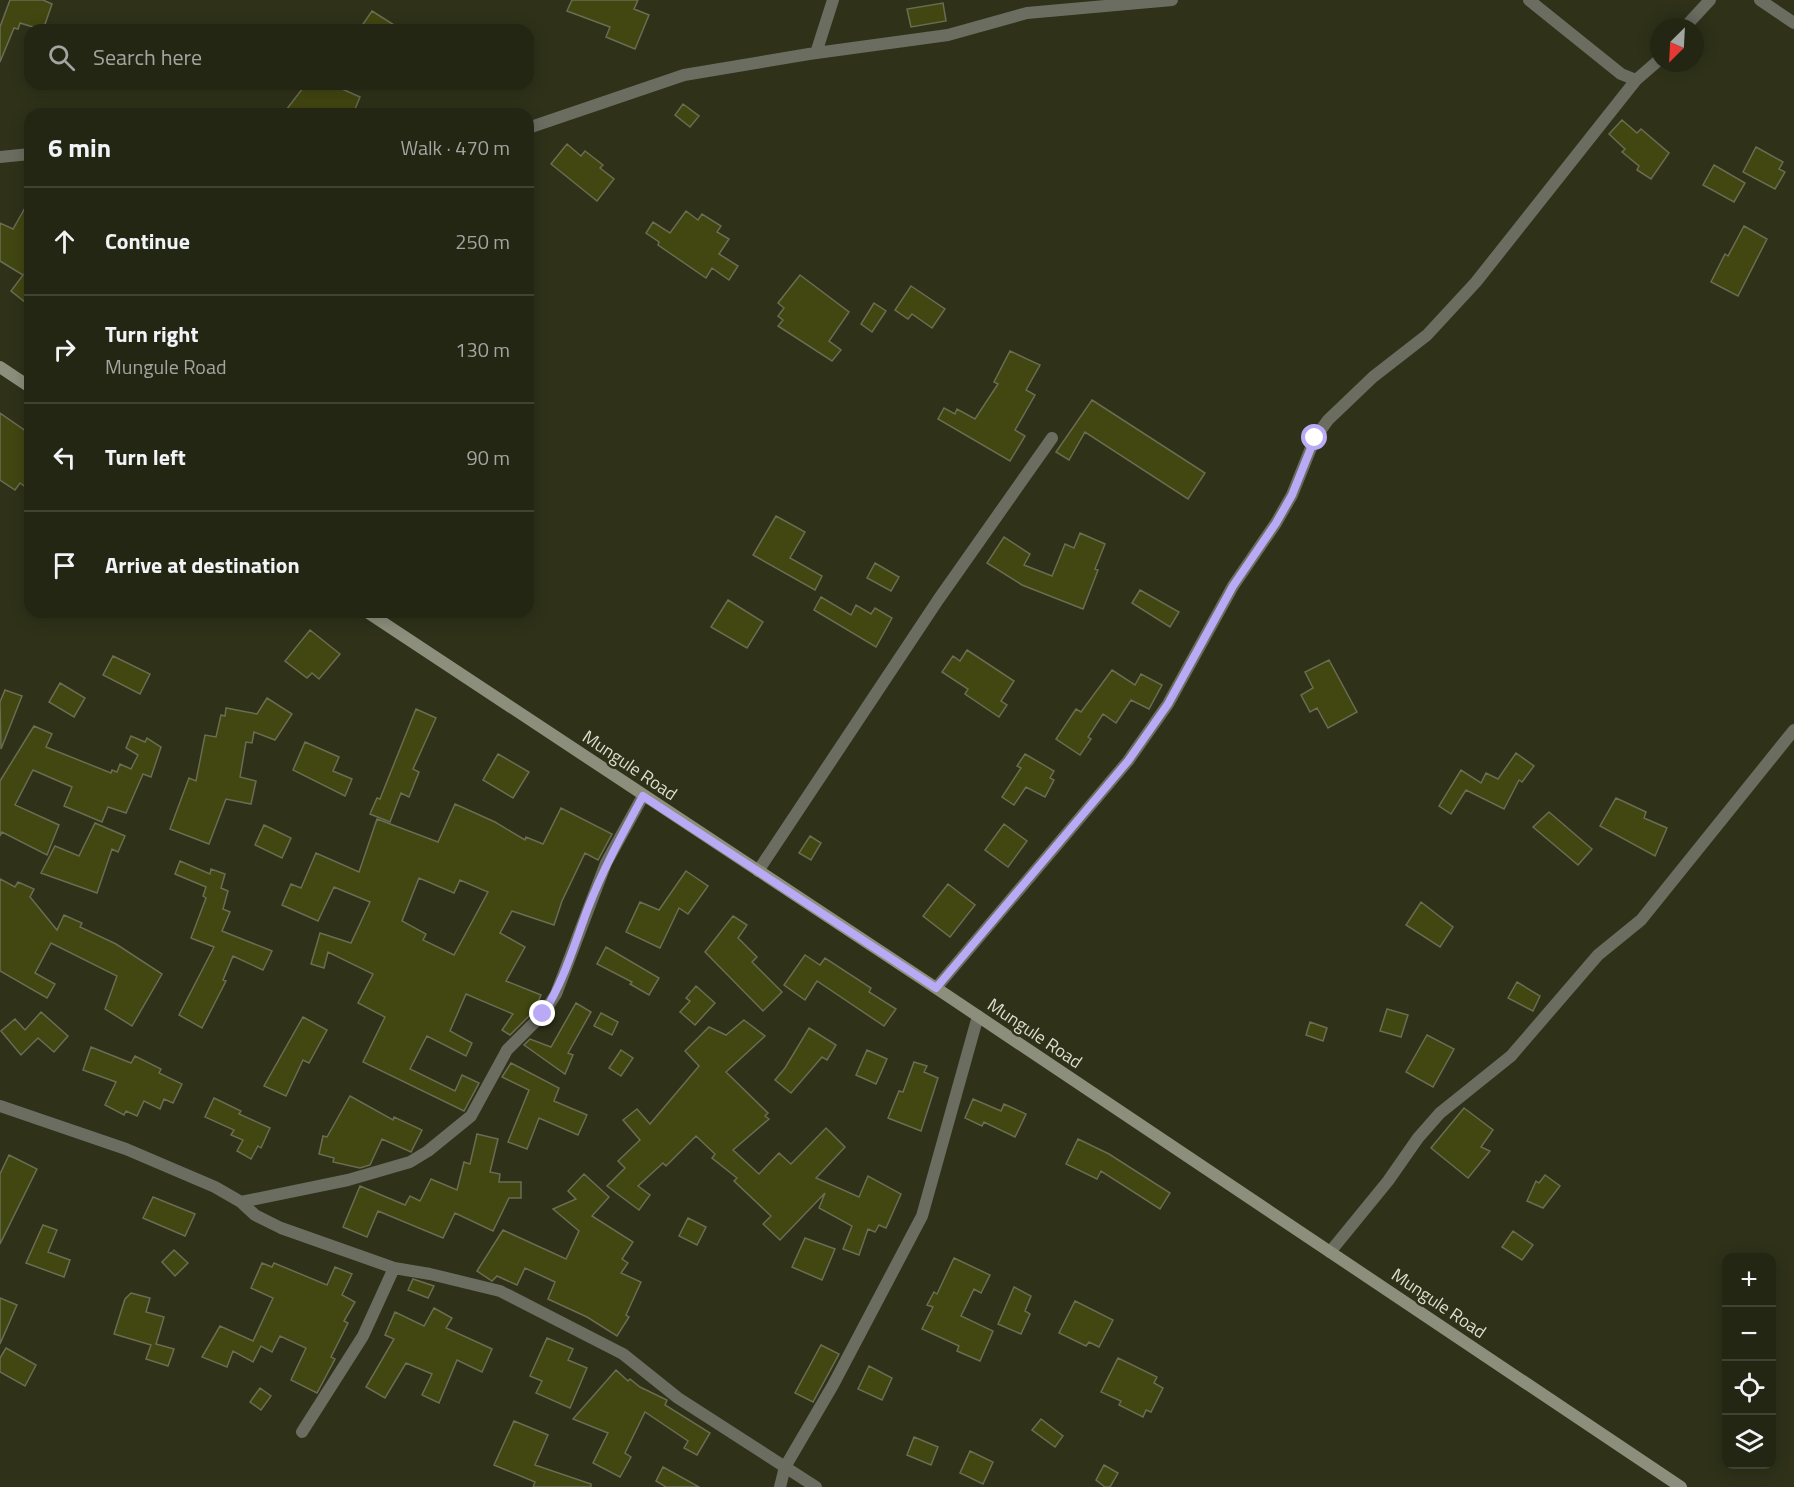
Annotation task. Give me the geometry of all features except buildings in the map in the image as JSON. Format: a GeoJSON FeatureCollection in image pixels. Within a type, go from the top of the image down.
{"type":"FeatureCollection","features":[{"type":"Feature","properties":{"kind":"street"},"geometry":{"type":"LineString","coordinates":[[816,53],[832,0]]}},
{"type":"Feature","properties":{"kind":"street"},"geometry":{"type":"LineString","coordinates":[[534,126],[684,75],[816,53],[948,35],[1027,13],[1172,0]]}},
{"type":"Feature","properties":{"kind":"street"},"geometry":{"type":"LineString","coordinates":[[1529,0],[1621,74],[1636,80]]}},
{"type":"Feature","properties":{"kind":"street"},"geometry":{"type":"LineString","coordinates":[[1693,18],[1710,0]]}},
{"type":"Feature","properties":{"kind":"street"},"geometry":{"type":"LineString","coordinates":[[1760,0],[1794,23]]}},
{"type":"Feature","properties":{"kind":"street"},"geometry":{"type":"LineString","coordinates":[[936,988],[1128,761],[1168,704],[1233,586],[1276,523],[1292,495],[1315,438],[1321,429],[1373,377],[1427,335],[1476,282],[1636,80],[1650,70]]}},
{"type":"Feature","properties":{"kind":"street"},"geometry":{"type":"LineString","coordinates":[[0,157],[24,155]]}},
{"type":"Feature","properties":{"kind":"street"},"geometry":{"type":"LineString","coordinates":[[0,367],[24,383]]}},
{"type":"Feature","properties":{"kind":"street"},"geometry":{"type":"LineString","coordinates":[[758,871],[938,600],[1052,438]]}},
{"type":"Feature","properties":{"kind":"street","name":"Mungule Road"},"geometry":{"type":"LineString","coordinates":[[376,618],[936,988],[1681,1487]]}},
{"type":"Feature","properties":{"kind":"street"},"geometry":{"type":"LineString","coordinates":[[1330,1252],[1440,1113],[1511,1056],[1598,955],[1641,920],[1794,730]]}},
{"type":"Feature","properties":{"kind":"street"},"geometry":{"type":"LineString","coordinates":[[241,1202],[348,1180],[410,1162],[428,1151],[471,1116],[507,1050],[543,1014],[556,994],[606,863],[643,796]]}},
{"type":"Feature","properties":{"kind":"street"},"geometry":{"type":"LineString","coordinates":[[780,1487],[785,1467],[833,1385],[922,1216],[978,1016]]}},
{"type":"Feature","properties":{"kind":"street"},"geometry":{"type":"LineString","coordinates":[[0,1106],[126,1149],[215,1187],[241,1202],[255,1215],[281,1228],[394,1268],[500,1291],[623,1354],[678,1398],[816,1487]]}},
{"type":"Feature","properties":{"kind":"street"},"geometry":{"type":"LineString","coordinates":[[303,1432],[363,1336],[394,1268]]}},
{"type":"Feature","properties":{"kind":"route"},"geometry":{"type":"LineString","coordinates":[[543,1014],[556,994],[569,963],[587,909],[606,863],[643,796],[936,988],[1128,761],[1168,704],[1233,586],[1276,523],[1292,495],[1315,438]]}}]}
